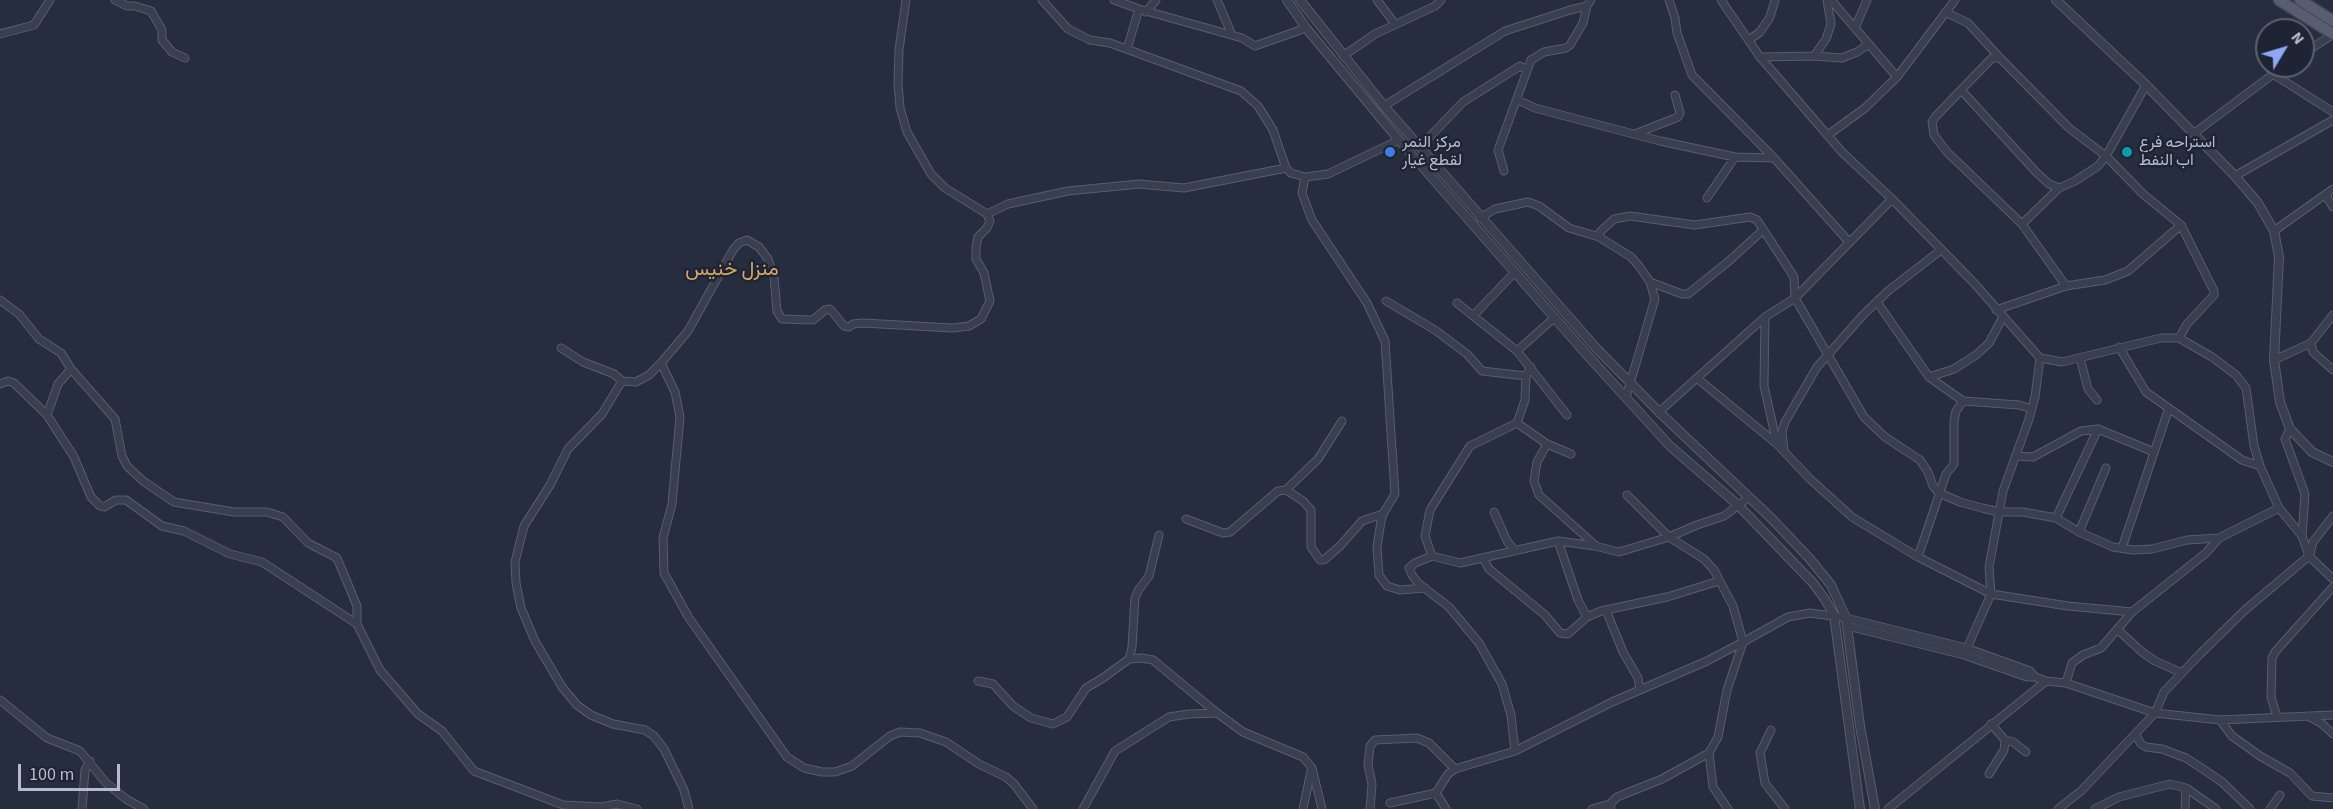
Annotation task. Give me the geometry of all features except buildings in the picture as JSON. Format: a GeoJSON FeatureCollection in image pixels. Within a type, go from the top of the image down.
{"type":"FeatureCollection","features":[{"type":"Feature","properties":{"kind":"main road"},"geometry":{"type":"LineString","coordinates":[[2279,0],[2333,34]]}},
{"type":"Feature","properties":{"kind":"main road"},"geometry":{"type":"LineString","coordinates":[[2300,0],[2333,21]]}},
{"type":"Feature","properties":{"kind":"street"},"geometry":{"type":"LineString","coordinates":[[0,34],[34,25],[50,0]]}},
{"type":"Feature","properties":{"kind":"street"},"geometry":{"type":"LineString","coordinates":[[115,0],[128,6],[151,11],[162,30],[162,40],[172,52],[185,58]]}},
{"type":"Feature","properties":{"kind":"street"},"geometry":{"type":"LineString","coordinates":[[561,348],[583,362],[614,374],[622,381],[636,382],[649,375],[688,331],[733,250],[739,243],[747,240],[759,246],[768,259],[774,277],[777,310],[782,319],[813,320],[825,309],[830,309],[844,326],[849,327],[863,323],[952,328],[969,326],[981,319],[990,301],[984,273],[976,259],[978,237],[990,221],[987,214],[952,193],[931,174],[907,132],[900,108],[898,82],[900,38],[906,0]]}},
{"type":"Feature","properties":{"kind":"street"},"geometry":{"type":"LineString","coordinates":[[1042,0],[1068,29],[1090,40],[1127,49],[1241,91],[1250,97],[1273,130],[1286,168],[1291,173],[1305,177],[1328,174],[1399,140]]}},
{"type":"Feature","properties":{"kind":"street"},"geometry":{"type":"LineString","coordinates":[[1113,0],[1242,38],[1255,46],[1306,28]]}},
{"type":"Feature","properties":{"kind":"street"},"geometry":{"type":"LineString","coordinates":[[1127,49],[1143,10],[1156,0]]}},
{"type":"Feature","properties":{"kind":"street"},"geometry":{"type":"LineString","coordinates":[[1217,0],[1232,35]]}},
{"type":"Feature","properties":{"kind":"street"},"geometry":{"type":"LineString","coordinates":[[1287,0],[1306,28],[1399,140],[1554,318],[1670,446],[1738,505],[1814,583],[1834,615],[1860,809]]}},
{"type":"Feature","properties":{"kind":"street"},"geometry":{"type":"LineString","coordinates":[[1300,0],[1383,106],[1596,348],[1810,559],[1831,585],[1847,622],[1862,737],[1875,809]]}},
{"type":"Feature","properties":{"kind":"street"},"geometry":{"type":"LineString","coordinates":[[1377,0],[1395,24]]}},
{"type":"Feature","properties":{"kind":"street"},"geometry":{"type":"LineString","coordinates":[[1343,56],[1375,34],[1435,6],[1441,0]]}},
{"type":"Feature","properties":{"kind":"street"},"geometry":{"type":"LineString","coordinates":[[1669,0],[1676,18],[1677,33],[1692,75],[1774,158],[1849,242]]}},
{"type":"Feature","properties":{"kind":"street"},"geometry":{"type":"LineString","coordinates":[[1722,0],[1760,57],[1842,152],[1892,199],[1974,283],[2040,358],[2062,362],[2161,338],[2179,338],[2212,357],[2236,375],[2246,388],[2254,446],[2260,466],[2279,508],[2302,536],[2309,556],[2333,579]]}},
{"type":"Feature","properties":{"kind":"street"},"geometry":{"type":"LineString","coordinates":[[1749,40],[1760,32],[1770,17],[1775,0]]}},
{"type":"Feature","properties":{"kind":"street"},"geometry":{"type":"LineString","coordinates":[[1814,56],[1826,39],[1831,24],[1827,0]]}},
{"type":"Feature","properties":{"kind":"street"},"geometry":{"type":"LineString","coordinates":[[1832,0],[1897,77]]}},
{"type":"Feature","properties":{"kind":"street"},"geometry":{"type":"LineString","coordinates":[[1855,28],[1867,0]]}},
{"type":"Feature","properties":{"kind":"street"},"geometry":{"type":"LineString","coordinates":[[1828,135],[1864,108],[1897,77],[1955,0]]}},
{"type":"Feature","properties":{"kind":"street"},"geometry":{"type":"LineString","coordinates":[[2056,0],[2146,86],[2235,176],[2258,203],[2274,231],[2279,257],[2274,360],[2280,402],[2290,429],[2312,452],[2333,462]]}},
{"type":"Feature","properties":{"kind":"street"},"geometry":{"type":"LineString","coordinates":[[1383,106],[1505,31],[1589,3]]}},
{"type":"Feature","properties":{"kind":"street"},"geometry":{"type":"LineString","coordinates":[[1504,171],[1498,150],[1531,60],[1536,56],[1566,48],[1574,42],[1589,3]]}},
{"type":"Feature","properties":{"kind":"street"},"geometry":{"type":"LineString","coordinates":[[1945,12],[1968,22],[2069,128],[2106,156],[2143,194],[2181,225],[2214,295],[2187,324],[2179,338]]}},
{"type":"Feature","properties":{"kind":"street"},"geometry":{"type":"LineString","coordinates":[[2315,46],[2333,34]]}},
{"type":"Feature","properties":{"kind":"street"},"geometry":{"type":"LineString","coordinates":[[1760,57],[1842,58],[1869,44]]}},
{"type":"Feature","properties":{"kind":"street"},"geometry":{"type":"LineString","coordinates":[[2000,58],[1992,58],[1936,116],[1932,122],[1934,135],[1947,152],[2022,224],[2066,286]]}},
{"type":"Feature","properties":{"kind":"street"},"geometry":{"type":"LineString","coordinates":[[1420,147],[1463,102],[1520,66],[1527,70]]}},
{"type":"Feature","properties":{"kind":"street"},"geometry":{"type":"LineString","coordinates":[[2193,134],[2268,78]]}},
{"type":"Feature","properties":{"kind":"street"},"geometry":{"type":"LineString","coordinates":[[2279,78],[2333,112]]}},
{"type":"Feature","properties":{"kind":"street"},"geometry":{"type":"LineString","coordinates":[[2022,224],[2059,188],[2088,174],[2106,156],[2146,86]]}},
{"type":"Feature","properties":{"kind":"street"},"geometry":{"type":"LineString","coordinates":[[1962,90],[2036,172],[2049,184],[2059,188]]}},
{"type":"Feature","properties":{"kind":"street"},"geometry":{"type":"LineString","coordinates":[[1635,134],[1678,117],[1680,112],[1675,95]]}},
{"type":"Feature","properties":{"kind":"street"},"geometry":{"type":"LineString","coordinates":[[1518,100],[1535,108],[1735,157],[1774,158]]}},
{"type":"Feature","properties":{"kind":"street"},"geometry":{"type":"LineString","coordinates":[[2235,176],[2333,120]]}},
{"type":"Feature","properties":{"kind":"street"},"geometry":{"type":"LineString","coordinates":[[1707,198],[1735,157]]}},
{"type":"Feature","properties":{"kind":"street"},"geometry":{"type":"LineString","coordinates":[[1425,170],[1433,163]]}},
{"type":"Feature","properties":{"kind":"street"},"geometry":{"type":"LineString","coordinates":[[987,214],[1008,204],[1068,191],[1139,184],[1184,188],[1286,168]]}},
{"type":"Feature","properties":{"kind":"street"},"geometry":{"type":"LineString","coordinates":[[1305,177],[1302,193],[1312,220],[1367,303],[1385,341],[1395,494],[1383,514],[1377,547],[1379,576],[1386,586],[1400,590],[1425,588]]}},
{"type":"Feature","properties":{"kind":"street"},"geometry":{"type":"LineString","coordinates":[[2274,231],[2333,189]]}},
{"type":"Feature","properties":{"kind":"street"},"geometry":{"type":"LineString","coordinates":[[2326,196],[2333,207]]}},
{"type":"Feature","properties":{"kind":"street"},"geometry":{"type":"LineString","coordinates":[[1659,412],[1765,317],[1795,298],[1892,199]]}},
{"type":"Feature","properties":{"kind":"street"},"geometry":{"type":"LineString","coordinates":[[1480,218],[1495,209],[1528,202],[1539,206],[1569,228],[1599,237],[1631,257],[1650,282],[1655,299],[1626,397]]}},
{"type":"Feature","properties":{"kind":"street"},"geometry":{"type":"LineString","coordinates":[[1599,237],[1600,232],[1614,219],[1630,216],[1695,225],[1750,217],[1757,220],[1794,278],[1795,298],[1864,417],[1885,437],[1920,460],[1933,486],[1940,493],[1960,502],[1999,512],[2024,512],[2056,518],[2079,532],[2113,547],[2152,549],[2187,540],[2219,537],[2279,508]]}},
{"type":"Feature","properties":{"kind":"street"},"geometry":{"type":"LineString","coordinates":[[1996,310],[2066,286],[2105,280],[2128,271],[2181,225]]}},
{"type":"Feature","properties":{"kind":"street"},"geometry":{"type":"LineString","coordinates":[[1650,282],[1688,294],[1763,230]]}},
{"type":"Feature","properties":{"kind":"street"},"geometry":{"type":"LineString","coordinates":[[1784,451],[1782,432],[1785,422],[1817,367],[1877,302],[1941,250]]}},
{"type":"Feature","properties":{"kind":"street"},"geometry":{"type":"LineString","coordinates":[[1473,316],[1514,273]]}},
{"type":"Feature","properties":{"kind":"street"},"geometry":{"type":"LineString","coordinates":[[0,300],[19,314],[39,339],[61,353],[70,369],[115,420],[122,456],[127,466],[143,481],[174,502],[234,512],[267,512],[283,517],[308,543],[336,558],[357,606],[357,624],[380,670],[418,714],[442,731],[474,771],[563,807],[603,808],[617,804],[637,809]]}},
{"type":"Feature","properties":{"kind":"street"},"geometry":{"type":"LineString","coordinates":[[1386,301],[1435,330],[1467,354],[1482,371],[1526,376]]}},
{"type":"Feature","properties":{"kind":"street"},"geometry":{"type":"LineString","coordinates":[[1877,302],[1929,377],[1963,401],[2019,405],[2032,409]]}},
{"type":"Feature","properties":{"kind":"street"},"geometry":{"type":"LineString","coordinates":[[1457,303],[1517,351],[1567,415]]}},
{"type":"Feature","properties":{"kind":"street"},"geometry":{"type":"LineString","coordinates":[[2274,360],[2311,342],[2333,315]]}},
{"type":"Feature","properties":{"kind":"street"},"geometry":{"type":"LineString","coordinates":[[1765,317],[1764,386],[1777,444]]}},
{"type":"Feature","properties":{"kind":"street"},"geometry":{"type":"LineString","coordinates":[[1929,377],[1954,369],[1976,355],[1989,343],[2003,317]]}},
{"type":"Feature","properties":{"kind":"street"},"geometry":{"type":"LineString","coordinates":[[1517,351],[1554,318]]}},
{"type":"Feature","properties":{"kind":"street"},"geometry":{"type":"LineString","coordinates":[[2311,342],[2313,352],[2333,370]]}},
{"type":"Feature","properties":{"kind":"street"},"geometry":{"type":"LineString","coordinates":[[2119,347],[2146,392],[2242,460],[2260,466]]}},
{"type":"Feature","properties":{"kind":"street"},"geometry":{"type":"LineString","coordinates":[[1965,651],[1991,594],[1989,567],[1999,512],[2014,456],[2032,409],[2040,358]]}},
{"type":"Feature","properties":{"kind":"street"},"geometry":{"type":"LineString","coordinates":[[2080,358],[2088,389],[2097,400]]}},
{"type":"Feature","properties":{"kind":"street"},"geometry":{"type":"LineString","coordinates":[[661,363],[675,392],[680,417],[672,504],[663,538],[664,573],[689,618],[787,757],[804,768],[835,772],[852,766],[890,736],[900,732],[920,733],[946,742],[979,764],[1006,777],[1033,809]]}},
{"type":"Feature","properties":{"kind":"street"},"geometry":{"type":"LineString","coordinates":[[1432,556],[1425,536],[1430,510],[1470,446],[1517,423],[1525,400],[1526,376],[1531,367]]}},
{"type":"Feature","properties":{"kind":"street"},"geometry":{"type":"LineString","coordinates":[[47,415],[58,384],[70,369]]}},
{"type":"Feature","properties":{"kind":"street"},"geometry":{"type":"LineString","coordinates":[[1698,379],[1777,444],[1810,479],[1852,517],[1918,557],[1991,594],[2068,606],[2132,612]]}},
{"type":"Feature","properties":{"kind":"street"},"geometry":{"type":"LineString","coordinates":[[0,384],[8,381],[14,383],[47,415],[74,457],[91,497],[100,506],[104,507],[116,500],[126,500],[162,526],[184,531],[230,554],[262,562],[357,624]]}},
{"type":"Feature","properties":{"kind":"street"},"geometry":{"type":"LineString","coordinates":[[622,381],[602,414],[568,449],[550,485],[524,526],[515,562],[516,583],[521,608],[535,641],[562,687],[577,705],[591,715],[613,724],[645,730],[654,736],[664,749],[684,790],[689,809]]}},
{"type":"Feature","properties":{"kind":"street"},"geometry":{"type":"LineString","coordinates":[[1918,557],[1946,474],[1954,464],[1954,421],[1956,411],[1963,401]]}},
{"type":"Feature","properties":{"kind":"street"},"geometry":{"type":"LineString","coordinates":[[2122,548],[2169,408]]}},
{"type":"Feature","properties":{"kind":"street"},"geometry":{"type":"LineString","coordinates":[[1286,490],[1318,459],[1342,422]]}},
{"type":"Feature","properties":{"kind":"street"},"geometry":{"type":"LineString","coordinates":[[1517,423],[1547,444],[1571,454]]}},
{"type":"Feature","properties":{"kind":"street"},"geometry":{"type":"LineString","coordinates":[[2014,456],[2033,457],[2081,431],[2098,429],[2154,452]]}},
{"type":"Feature","properties":{"kind":"street"},"geometry":{"type":"LineString","coordinates":[[2056,518],[2098,429]]}},
{"type":"Feature","properties":{"kind":"street"},"geometry":{"type":"LineString","coordinates":[[2290,429],[2286,439],[2304,494],[2302,536]]}},
{"type":"Feature","properties":{"kind":"street"},"geometry":{"type":"LineString","coordinates":[[1547,444],[1537,462],[1534,481],[1539,495],[1595,546]]}},
{"type":"Feature","properties":{"kind":"street"},"geometry":{"type":"LineString","coordinates":[[2079,532],[2106,468]]}},
{"type":"Feature","properties":{"kind":"street"},"geometry":{"type":"LineString","coordinates":[[1186,519],[1223,532],[1230,532],[1278,490],[1286,490],[1296,495],[1311,510],[1311,547],[1320,560],[1324,560],[1362,521],[1383,514]]}},
{"type":"Feature","properties":{"kind":"street"},"geometry":{"type":"LineString","coordinates":[[1592,809],[1610,806],[1617,797],[1662,779],[1709,753],[1718,737],[1727,690],[1743,642],[1733,606],[1714,570],[1704,559],[1669,537],[1627,495]]}},
{"type":"Feature","properties":{"kind":"street"},"geometry":{"type":"LineString","coordinates":[[1515,751],[1511,715],[1502,684],[1479,644],[1449,608],[1412,575],[1409,568],[1432,556],[1460,563],[1558,541],[1619,552],[1669,537],[1724,516],[1748,498]]}},
{"type":"Feature","properties":{"kind":"street"},"geometry":{"type":"LineString","coordinates":[[1494,512],[1507,541],[1515,551]]}},
{"type":"Feature","properties":{"kind":"street"},"geometry":{"type":"LineString","coordinates":[[2058,809],[2069,805],[2155,713],[2164,692],[2181,673],[2245,610],[2309,556],[2313,542],[2333,516]]}},
{"type":"Feature","properties":{"kind":"street"},"geometry":{"type":"LineString","coordinates":[[1129,659],[1135,598],[1149,576],[1159,535]]}},
{"type":"Feature","properties":{"kind":"street"},"geometry":{"type":"LineString","coordinates":[[2066,683],[2072,663],[2083,655],[2101,648],[2132,612],[2206,553],[2219,537]]}},
{"type":"Feature","properties":{"kind":"street"},"geometry":{"type":"LineString","coordinates":[[1558,541],[1578,600],[1587,617]]}},
{"type":"Feature","properties":{"kind":"street"},"geometry":{"type":"LineString","coordinates":[[1483,558],[1489,569],[1545,615],[1560,633],[1568,634],[1587,617],[1606,610],[1667,597],[1719,581]]}},
{"type":"Feature","properties":{"kind":"street"},"geometry":{"type":"LineString","coordinates":[[2277,717],[2271,697],[2272,658],[2333,587]]}},
{"type":"Feature","properties":{"kind":"street"},"geometry":{"type":"LineString","coordinates":[[1606,610],[1623,652],[1638,678],[1640,690]]}},
{"type":"Feature","properties":{"kind":"street"},"geometry":{"type":"LineString","coordinates":[[1390,803],[1436,793],[1448,774],[1455,769],[1515,751],[1611,702],[1707,662],[1788,617],[1810,613],[1834,615],[1847,622],[1965,651],[2030,671],[2035,677],[2046,681],[2066,683],[2155,713],[2220,720],[2333,715]]}},
{"type":"Feature","properties":{"kind":"street"},"geometry":{"type":"LineString","coordinates":[[2118,630],[2155,661],[2181,673]]}},
{"type":"Feature","properties":{"kind":"street"},"geometry":{"type":"LineString","coordinates":[[978,681],[993,684],[1012,706],[1031,718],[1053,724],[1067,717],[1086,688],[1129,659],[1153,660],[1243,732],[1303,757],[1312,768],[1322,809]]}},
{"type":"Feature","properties":{"kind":"street"},"geometry":{"type":"LineString","coordinates":[[1888,809],[2046,681]]}},
{"type":"Feature","properties":{"kind":"street"},"geometry":{"type":"LineString","coordinates":[[0,700],[47,738],[80,751],[106,783],[126,799],[144,809]]}},
{"type":"Feature","properties":{"kind":"street"},"geometry":{"type":"LineString","coordinates":[[1083,809],[1115,751],[1169,717],[1217,713]]}},
{"type":"Feature","properties":{"kind":"street"},"geometry":{"type":"LineString","coordinates":[[2307,716],[2321,723],[2333,734]]}},
{"type":"Feature","properties":{"kind":"street"},"geometry":{"type":"LineString","coordinates":[[2220,720],[2232,736],[2260,756],[2290,773],[2312,796],[2333,798]]}},
{"type":"Feature","properties":{"kind":"street"},"geometry":{"type":"LineString","coordinates":[[1991,724],[2005,740],[2013,742],[2026,752]]}},
{"type":"Feature","properties":{"kind":"street"},"geometry":{"type":"LineString","coordinates":[[1771,730],[1760,753],[1765,783],[1785,809]]}},
{"type":"Feature","properties":{"kind":"street"},"geometry":{"type":"LineString","coordinates":[[2135,734],[2146,747],[2153,746],[2186,758],[2206,771],[2222,782],[2250,809]]}},
{"type":"Feature","properties":{"kind":"street"},"geometry":{"type":"LineString","coordinates":[[1370,809],[1372,784],[1368,765],[1370,746],[1375,740],[1417,738],[1429,743],[1455,769]]}},
{"type":"Feature","properties":{"kind":"street"},"geometry":{"type":"LineString","coordinates":[[1989,774],[2004,750],[2005,740]]}},
{"type":"Feature","properties":{"kind":"street"},"geometry":{"type":"LineString","coordinates":[[1709,753],[1713,787],[1728,809]]}},
{"type":"Feature","properties":{"kind":"street"},"geometry":{"type":"LineString","coordinates":[[82,809],[85,770],[90,761]]}},
{"type":"Feature","properties":{"kind":"street"},"geometry":{"type":"LineString","coordinates":[[1303,809],[1312,768]]}},
{"type":"Feature","properties":{"kind":"street"},"geometry":{"type":"LineString","coordinates":[[2095,809],[2119,797],[2157,785],[2170,784],[2186,788],[2216,809]]}},
{"type":"Feature","properties":{"kind":"street"},"geometry":{"type":"LineString","coordinates":[[2185,809],[2186,788]]}},
{"type":"Feature","properties":{"kind":"street"},"geometry":{"type":"LineString","coordinates":[[1436,793],[1446,809]]}},
{"type":"Feature","properties":{"kind":"street"},"geometry":{"type":"LineString","coordinates":[[2270,809],[2280,795]]}},
{"type":"Feature","properties":{"kind":"place","name":"مركز النمر لقطع غيار"},"geometry":{"type":"Point","coordinates":[1390,152]}},
{"type":"Feature","properties":{"kind":"place","name":"استراحه فرع اب النفط"},"geometry":{"type":"Point","coordinates":[2127,152]}},
{"type":"Feature","properties":{"kind":"district","name":"منزل خنيس"},"geometry":{"type":"Point","coordinates":[732,271]}}]}
